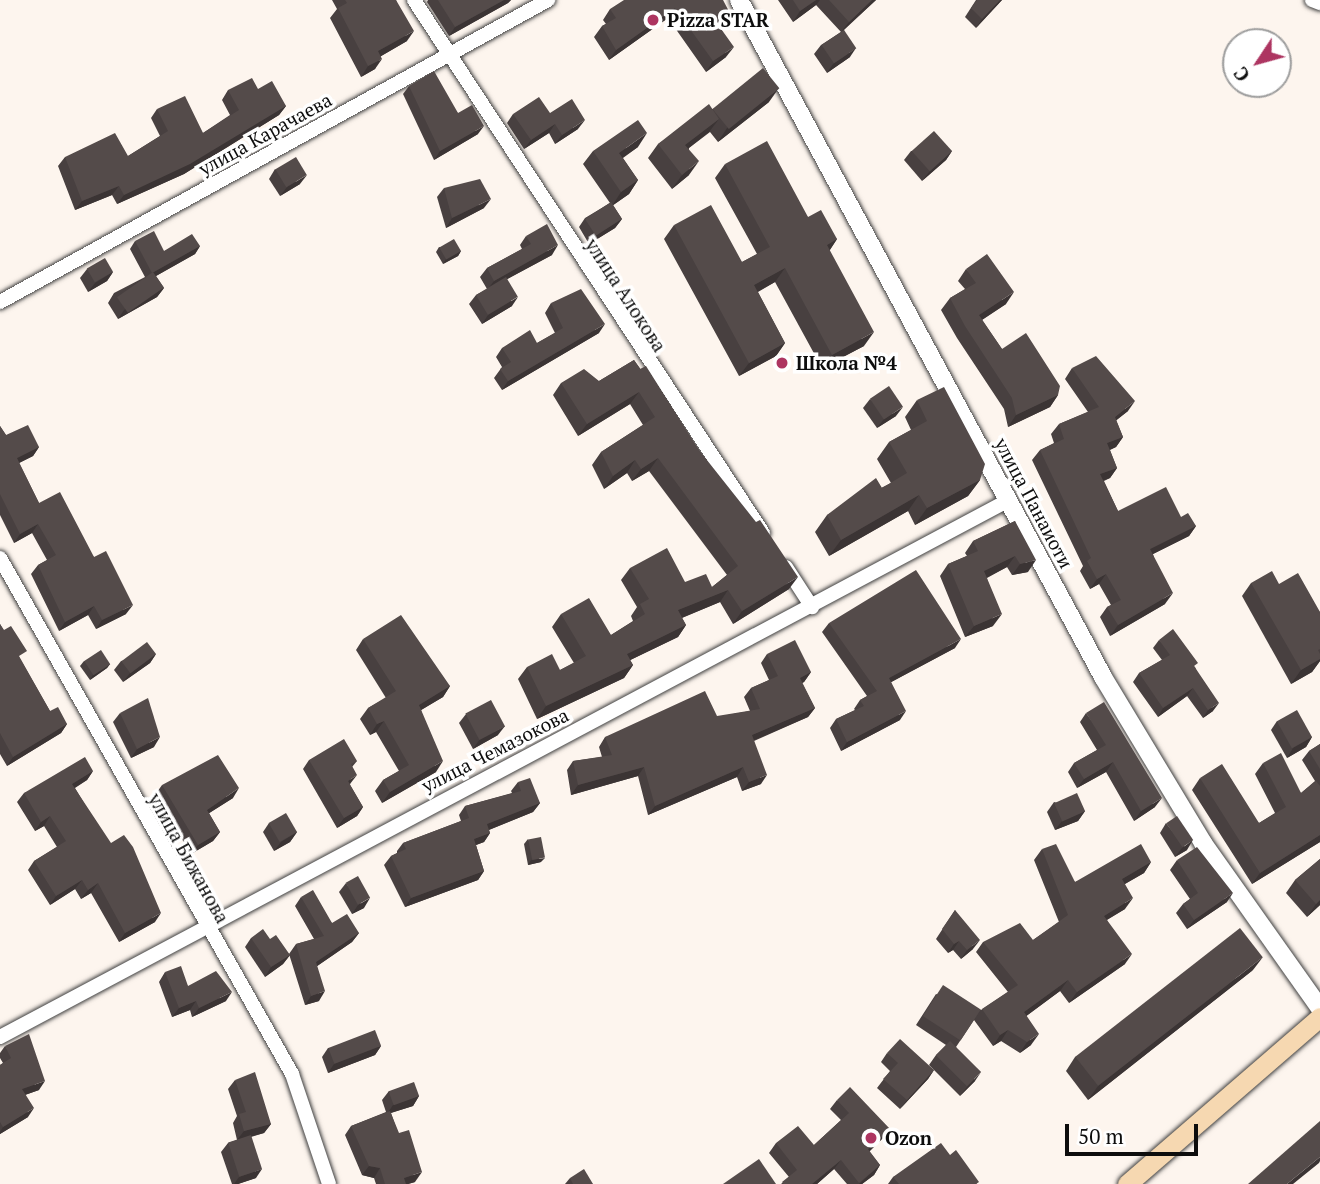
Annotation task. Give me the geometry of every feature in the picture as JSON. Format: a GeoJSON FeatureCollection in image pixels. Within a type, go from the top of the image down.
{"type":"FeatureCollection","features":[{"type":"Feature","properties":{"kind":"main road"},"geometry":{"type":"LineString","coordinates":[[1127,1184],[1320,1017]]}},
{"type":"Feature","properties":{"kind":"street","name":"улица Алокова"},"geometry":{"type":"LineString","coordinates":[[414,0],[446,56],[812,607]]}},
{"type":"Feature","properties":{"kind":"street","name":"улица Карачаева"},"geometry":{"type":"LineString","coordinates":[[0,302],[548,0]]}},
{"type":"Feature","properties":{"kind":"street","name":"улица Панаиоти"},"geometry":{"type":"LineString","coordinates":[[738,0],[1103,677],[1203,843],[1320,1008]]}},
{"type":"Feature","properties":{"kind":"street"},"geometry":{"type":"LineString","coordinates":[[1312,0],[1320,3]]}},
{"type":"Feature","properties":{"kind":"street","name":"улица Чемазокова"},"geometry":{"type":"LineString","coordinates":[[0,1037],[204,924],[812,607],[1009,500]]}},
{"type":"Feature","properties":{"kind":"street","name":"улица Бижанова"},"geometry":{"type":"LineString","coordinates":[[0,558],[204,924],[292,1074],[329,1184]]}},
{"type":"Feature","properties":{"kind":"building"},"geometry":{"type":"Polygon","coordinates":[[[345,0],[396,0],[414,31],[378,51],[382,59],[368,66],[338,8],[347,3],[345,0]]]}},
{"type":"Feature","properties":{"kind":"building"},"geometry":{"type":"Polygon","coordinates":[[[438,0],[504,0],[455,27],[438,0]]]}},
{"type":"Feature","properties":{"kind":"building"},"geometry":{"type":"Polygon","coordinates":[[[624,0],[723,0],[732,17],[719,26],[734,47],[713,61],[675,8],[616,50],[602,26],[616,18],[610,9],[624,0]]]}},
{"type":"Feature","properties":{"kind":"building"},"geometry":{"type":"Polygon","coordinates":[[[793,0],[816,0],[800,11],[793,0]]]}},
{"type":"Feature","properties":{"kind":"building"},"geometry":{"type":"Polygon","coordinates":[[[829,0],[872,0],[849,22],[829,0]]]}},
{"type":"Feature","properties":{"kind":"building"},"geometry":{"type":"Polygon","coordinates":[[[977,0],[1000,0],[982,19],[971,8],[977,0]]]}},
{"type":"Feature","properties":{"kind":"building"},"geometry":{"type":"Polygon","coordinates":[[[844,30],[856,48],[834,63],[822,45],[844,30]]]}},
{"type":"Feature","properties":{"kind":"building"},"geometry":{"type":"Polygon","coordinates":[[[763,68],[779,88],[729,129],[712,109],[763,68]]]}},
{"type":"Feature","properties":{"kind":"building"},"geometry":{"type":"Polygon","coordinates":[[[434,71],[458,113],[472,105],[484,126],[440,151],[409,86],[434,71]]]}},
{"type":"Feature","properties":{"kind":"building"},"geometry":{"type":"Polygon","coordinates":[[[252,78],[258,89],[272,81],[286,106],[190,164],[124,195],[119,186],[82,201],[65,157],[115,133],[128,156],[168,131],[157,109],[185,96],[203,133],[239,110],[228,90],[252,78]]]}},
{"type":"Feature","properties":{"kind":"building"},"geometry":{"type":"Polygon","coordinates":[[[539,97],[550,113],[572,99],[585,120],[562,135],[555,124],[531,140],[513,114],[539,97]]]}},
{"type":"Feature","properties":{"kind":"building"},"geometry":{"type":"Polygon","coordinates":[[[709,104],[719,119],[685,145],[699,161],[682,175],[658,144],[709,104]]]}},
{"type":"Feature","properties":{"kind":"building"},"geometry":{"type":"Polygon","coordinates":[[[638,120],[647,133],[619,153],[638,180],[621,192],[593,151],[638,120]]]}},
{"type":"Feature","properties":{"kind":"building"},"geometry":{"type":"Polygon","coordinates":[[[934,131],[952,151],[930,171],[912,151],[934,131]]]}},
{"type":"Feature","properties":{"kind":"building"},"geometry":{"type":"Polygon","coordinates":[[[767,141],[808,217],[821,210],[837,239],[827,245],[874,332],[832,355],[785,268],[754,285],[785,343],[749,363],[674,225],[711,205],[742,262],[770,247],[725,164],[767,141]]]}},
{"type":"Feature","properties":{"kind":"building"},"geometry":{"type":"Polygon","coordinates":[[[296,157],[307,175],[286,187],[275,169],[296,157]]]}},
{"type":"Feature","properties":{"kind":"building"},"geometry":{"type":"Polygon","coordinates":[[[480,179],[491,199],[452,218],[444,188],[480,179]]]}},
{"type":"Feature","properties":{"kind":"building"},"geometry":{"type":"Polygon","coordinates":[[[611,202],[622,219],[596,236],[585,219],[611,202]]]}},
{"type":"Feature","properties":{"kind":"building"},"geometry":{"type":"Polygon","coordinates":[[[547,224],[558,245],[494,281],[487,268],[531,244],[526,236],[547,224]]]}},
{"type":"Feature","properties":{"kind":"building"},"geometry":{"type":"Polygon","coordinates":[[[154,231],[164,251],[192,234],[200,246],[152,273],[135,241],[154,231]]]}},
{"type":"Feature","properties":{"kind":"building"},"geometry":{"type":"Polygon","coordinates":[[[454,239],[461,251],[446,260],[439,248],[454,239]]]}},
{"type":"Feature","properties":{"kind":"building"},"geometry":{"type":"Polygon","coordinates":[[[987,254],[1014,292],[979,315],[1002,349],[1026,333],[1060,386],[1058,395],[1016,415],[1012,398],[950,298],[976,283],[966,269],[987,254]]]}},
{"type":"Feature","properties":{"kind":"building"},"geometry":{"type":"Polygon","coordinates":[[[105,258],[113,272],[95,282],[87,268],[105,258]]]}},
{"type":"Feature","properties":{"kind":"building"},"geometry":{"type":"Polygon","coordinates":[[[153,272],[164,288],[128,313],[117,297],[153,272]]]}},
{"type":"Feature","properties":{"kind":"building"},"geometry":{"type":"Polygon","coordinates":[[[506,277],[518,297],[488,315],[476,295],[506,277]]]}},
{"type":"Feature","properties":{"kind":"building"},"geometry":{"type":"Polygon","coordinates":[[[581,289],[605,324],[508,381],[500,369],[511,362],[502,348],[530,330],[537,343],[563,328],[551,303],[581,289]]]}},
{"type":"Feature","properties":{"kind":"building"},"geometry":{"type":"Polygon","coordinates":[[[1096,356],[1135,401],[1115,417],[1123,437],[1107,443],[1117,468],[1100,474],[1118,511],[1166,487],[1181,517],[1188,513],[1196,526],[1150,549],[1173,593],[1118,625],[1107,607],[1121,600],[1106,574],[1097,579],[1087,561],[1091,558],[1040,450],[1064,439],[1059,424],[1099,407],[1072,368],[1096,356]]]}},
{"type":"Feature","properties":{"kind":"building"},"geometry":{"type":"Polygon","coordinates":[[[634,360],[640,369],[646,366],[699,450],[756,522],[760,520],[798,577],[742,611],[728,590],[678,610],[686,625],[627,654],[633,665],[546,706],[527,667],[552,654],[560,670],[586,656],[561,614],[589,598],[611,635],[645,614],[640,604],[649,599],[630,568],[667,548],[685,582],[706,574],[712,587],[738,566],[658,458],[641,469],[635,460],[613,476],[601,452],[655,417],[639,392],[587,424],[561,383],[584,369],[599,381],[634,360]]]}},
{"type":"Feature","properties":{"kind":"building"},"geometry":{"type":"Polygon","coordinates":[[[889,386],[903,407],[884,420],[870,399],[889,386]]]}},
{"type":"Feature","properties":{"kind":"building"},"geometry":{"type":"Polygon","coordinates":[[[944,387],[985,464],[980,480],[927,508],[919,495],[841,540],[827,515],[876,478],[882,488],[907,473],[889,442],[927,421],[917,400],[944,387]]]}},
{"type":"Feature","properties":{"kind":"building"},"geometry":{"type":"Polygon","coordinates":[[[28,425],[39,447],[17,458],[39,503],[60,492],[94,557],[106,551],[133,605],[102,620],[94,606],[65,622],[38,565],[56,555],[38,524],[20,534],[0,494],[0,426],[6,435],[28,425]]]}},
{"type":"Feature","properties":{"kind":"building"},"geometry":{"type":"Polygon","coordinates":[[[1015,521],[1036,560],[1020,564],[1015,556],[984,571],[1002,614],[974,626],[948,564],[978,551],[973,541],[1015,521]]]}},
{"type":"Feature","properties":{"kind":"building"},"geometry":{"type":"Polygon","coordinates":[[[916,570],[961,639],[889,678],[906,711],[847,742],[836,719],[864,706],[860,700],[877,691],[829,623],[916,570]]]}},
{"type":"Feature","properties":{"kind":"building"},"geometry":{"type":"Polygon","coordinates":[[[1272,571],[1279,584],[1298,573],[1320,612],[1320,659],[1301,670],[1251,583],[1272,571]]]}},
{"type":"Feature","properties":{"kind":"building"},"geometry":{"type":"Polygon","coordinates":[[[401,615],[450,686],[419,705],[443,761],[390,792],[383,780],[409,765],[384,721],[377,724],[368,708],[396,691],[363,639],[401,615]]]}},
{"type":"Feature","properties":{"kind":"building"},"geometry":{"type":"Polygon","coordinates":[[[0,624],[4,630],[11,626],[27,651],[19,656],[50,711],[58,707],[67,724],[13,757],[0,733],[0,624]]]}},
{"type":"Feature","properties":{"kind":"building"},"geometry":{"type":"Polygon","coordinates":[[[1173,629],[1198,663],[1194,666],[1219,703],[1208,710],[1193,688],[1163,708],[1139,673],[1170,655],[1159,640],[1173,629]]]}},
{"type":"Feature","properties":{"kind":"building"},"geometry":{"type":"Polygon","coordinates":[[[795,640],[811,672],[800,678],[815,708],[752,735],[767,775],[749,782],[743,767],[655,806],[644,767],[578,785],[573,761],[612,755],[605,737],[705,691],[717,716],[760,709],[751,688],[778,676],[767,654],[795,640]]]}},
{"type":"Feature","properties":{"kind":"building"},"geometry":{"type":"Polygon","coordinates":[[[147,642],[156,654],[130,673],[121,661],[147,642]]]}},
{"type":"Feature","properties":{"kind":"building"},"geometry":{"type":"Polygon","coordinates":[[[101,650],[110,664],[93,675],[84,661],[101,650]]]}},
{"type":"Feature","properties":{"kind":"building"},"geometry":{"type":"Polygon","coordinates":[[[148,698],[160,737],[137,749],[120,713],[148,698]]]}},
{"type":"Feature","properties":{"kind":"building"},"geometry":{"type":"Polygon","coordinates":[[[491,700],[505,726],[479,740],[465,714],[491,700]]]}},
{"type":"Feature","properties":{"kind":"building"},"geometry":{"type":"Polygon","coordinates":[[[1104,702],[1162,798],[1141,811],[1113,762],[1084,779],[1074,763],[1106,745],[1086,713],[1104,702]]]}},
{"type":"Feature","properties":{"kind":"building"},"geometry":{"type":"Polygon","coordinates":[[[1297,710],[1312,737],[1292,748],[1277,721],[1297,710]]]}},
{"type":"Feature","properties":{"kind":"building"},"geometry":{"type":"Polygon","coordinates":[[[344,739],[357,761],[351,764],[357,775],[348,781],[363,807],[344,818],[309,760],[344,739]]]}},
{"type":"Feature","properties":{"kind":"building"},"geometry":{"type":"Polygon","coordinates":[[[1320,744],[1320,769],[1309,751],[1320,744]]]}},
{"type":"Feature","properties":{"kind":"building"},"geometry":{"type":"Polygon","coordinates":[[[1281,753],[1301,793],[1316,781],[1320,786],[1320,835],[1260,873],[1200,778],[1222,764],[1259,823],[1286,807],[1263,763],[1281,753]]]}},
{"type":"Feature","properties":{"kind":"building"},"geometry":{"type":"Polygon","coordinates":[[[218,755],[239,788],[207,810],[220,832],[198,845],[162,785],[218,755]]]}},
{"type":"Feature","properties":{"kind":"building"},"geometry":{"type":"Polygon","coordinates":[[[85,757],[93,771],[72,784],[111,843],[124,835],[133,847],[161,913],[125,933],[98,883],[88,890],[82,880],[56,896],[34,861],[66,841],[50,816],[41,822],[24,793],[85,757]]]}},
{"type":"Feature","properties":{"kind":"building"},"geometry":{"type":"Polygon","coordinates":[[[530,778],[540,803],[487,824],[490,833],[474,839],[484,871],[411,898],[391,856],[406,849],[403,843],[469,818],[465,806],[521,791],[518,782],[530,778]]]}},
{"type":"Feature","properties":{"kind":"building"},"geometry":{"type":"Polygon","coordinates":[[[1077,793],[1085,811],[1062,821],[1054,803],[1077,793]]]}},
{"type":"Feature","properties":{"kind":"building"},"geometry":{"type":"Polygon","coordinates":[[[286,813],[297,832],[280,842],[269,823],[286,813]]]}},
{"type":"Feature","properties":{"kind":"building"},"geometry":{"type":"Polygon","coordinates":[[[1177,816],[1193,840],[1182,847],[1166,823],[1177,816]]]}},
{"type":"Feature","properties":{"kind":"building"},"geometry":{"type":"Polygon","coordinates":[[[541,837],[545,858],[532,860],[528,839],[541,837]]]}},
{"type":"Feature","properties":{"kind":"building"},"geometry":{"type":"Polygon","coordinates":[[[1056,844],[1075,882],[1141,844],[1151,862],[1122,879],[1133,898],[1104,916],[1132,954],[1077,992],[1068,980],[1024,1012],[1039,1034],[1027,1042],[1008,1030],[1000,1035],[982,1009],[1018,985],[983,942],[1020,923],[1033,940],[1068,915],[1042,849],[1056,844]]]}},
{"type":"Feature","properties":{"kind":"building"},"geometry":{"type":"Polygon","coordinates":[[[1197,847],[1233,893],[1194,920],[1183,904],[1198,893],[1177,860],[1197,847]]]}},
{"type":"Feature","properties":{"kind":"building"},"geometry":{"type":"Polygon","coordinates":[[[1320,859],[1320,900],[1316,904],[1295,880],[1320,859]]]}},
{"type":"Feature","properties":{"kind":"building"},"geometry":{"type":"Polygon","coordinates":[[[358,876],[370,898],[358,905],[346,883],[358,876]]]}},
{"type":"Feature","properties":{"kind":"building"},"geometry":{"type":"Polygon","coordinates":[[[313,890],[332,923],[347,914],[359,933],[316,962],[325,991],[311,996],[296,944],[324,936],[301,897],[313,890]]]}},
{"type":"Feature","properties":{"kind":"building"},"geometry":{"type":"Polygon","coordinates":[[[955,910],[980,940],[967,950],[959,941],[954,944],[942,929],[955,910]]]}},
{"type":"Feature","properties":{"kind":"building"},"geometry":{"type":"Polygon","coordinates":[[[1240,928],[1263,957],[1098,1086],[1075,1057],[1240,928]]]}},
{"type":"Feature","properties":{"kind":"building"},"geometry":{"type":"Polygon","coordinates":[[[263,929],[270,939],[276,935],[290,955],[271,967],[251,938],[263,929]]]}},
{"type":"Feature","properties":{"kind":"building"},"geometry":{"type":"Polygon","coordinates":[[[181,966],[188,986],[216,971],[232,992],[199,1008],[196,1001],[179,1008],[165,972],[181,966]]]}},
{"type":"Feature","properties":{"kind":"building"},"geometry":{"type":"Polygon","coordinates":[[[943,985],[981,1010],[961,1041],[923,1016],[943,985]]]}},
{"type":"Feature","properties":{"kind":"building"},"geometry":{"type":"Polygon","coordinates":[[[375,1030],[381,1046],[334,1064],[328,1048],[375,1030]]]}},
{"type":"Feature","properties":{"kind":"building"},"geometry":{"type":"Polygon","coordinates":[[[29,1034],[45,1081],[22,1089],[34,1108],[3,1127],[0,1122],[0,1065],[11,1058],[5,1046],[29,1034]]]}},
{"type":"Feature","properties":{"kind":"building"},"geometry":{"type":"Polygon","coordinates":[[[900,1039],[934,1070],[907,1100],[883,1079],[898,1063],[887,1053],[900,1039]]]}},
{"type":"Feature","properties":{"kind":"building"},"geometry":{"type":"Polygon","coordinates":[[[950,1041],[981,1072],[967,1086],[936,1055],[950,1041]]]}},
{"type":"Feature","properties":{"kind":"building"},"geometry":{"type":"Polygon","coordinates":[[[255,1072],[271,1124],[244,1131],[239,1114],[246,1112],[235,1080],[255,1072]]]}},
{"type":"Feature","properties":{"kind":"building"},"geometry":{"type":"Polygon","coordinates":[[[414,1082],[419,1096],[394,1105],[389,1091],[414,1082]]]}},
{"type":"Feature","properties":{"kind":"building"},"geometry":{"type":"Polygon","coordinates":[[[850,1087],[890,1129],[868,1149],[880,1165],[859,1183],[841,1160],[812,1184],[784,1184],[782,1182],[797,1170],[776,1143],[798,1126],[814,1145],[849,1113],[837,1100],[850,1087]]]}},
{"type":"Feature","properties":{"kind":"building"},"geometry":{"type":"Polygon","coordinates":[[[390,1111],[399,1133],[409,1130],[422,1172],[404,1178],[406,1184],[385,1184],[380,1168],[369,1166],[351,1126],[390,1111]]]}},
{"type":"Feature","properties":{"kind":"building"},"geometry":{"type":"Polygon","coordinates":[[[1320,1121],[1320,1157],[1287,1184],[1248,1184],[1320,1121]]]}},
{"type":"Feature","properties":{"kind":"building"},"geometry":{"type":"Polygon","coordinates":[[[251,1135],[262,1169],[239,1177],[228,1142],[251,1135]]]}},
{"type":"Feature","properties":{"kind":"building"},"geometry":{"type":"Polygon","coordinates":[[[941,1143],[950,1155],[956,1150],[979,1182],[899,1184],[893,1177],[941,1143]]]}},
{"type":"Feature","properties":{"kind":"building"},"geometry":{"type":"Polygon","coordinates":[[[759,1159],[776,1184],[723,1184],[759,1159]]]}},
{"type":"Feature","properties":{"kind":"building"},"geometry":{"type":"Polygon","coordinates":[[[584,1169],[593,1184],[573,1184],[570,1178],[584,1169]]]}},
{"type":"Feature","properties":{"kind":"place","name":"Pizza STAR"},"geometry":{"type":"Point","coordinates":[653,20]}},
{"type":"Feature","properties":{"kind":"place","name":"Школа №4"},"geometry":{"type":"Point","coordinates":[782,363]}},
{"type":"Feature","properties":{"kind":"place","name":"Ozon"},"geometry":{"type":"Point","coordinates":[871,1138]}}]}
